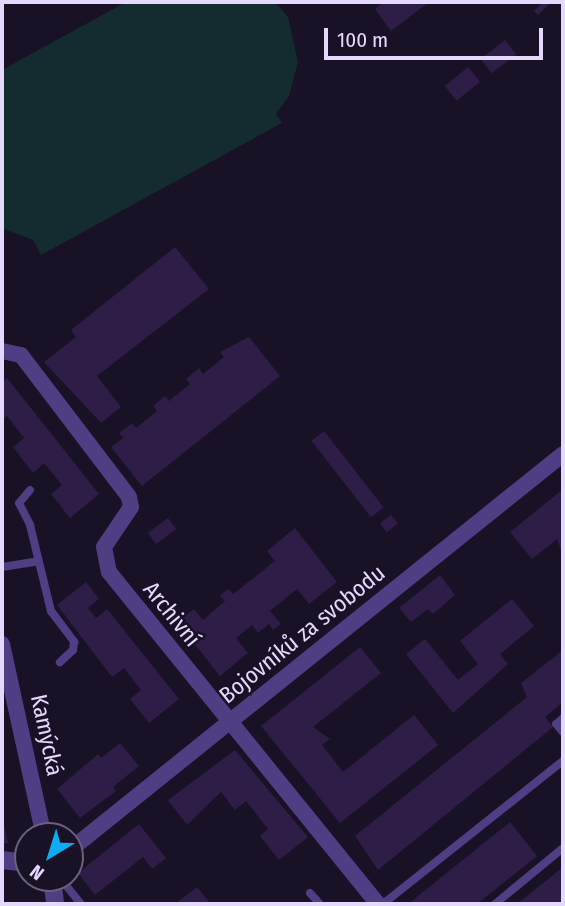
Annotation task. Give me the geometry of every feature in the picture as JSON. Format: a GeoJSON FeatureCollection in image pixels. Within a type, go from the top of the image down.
{"type":"FeatureCollection","features":[{"type":"Feature","properties":{"kind":"street","name":"Archivní"},"geometry":{"type":"LineString","coordinates":[[2,351],[21,355],[129,497],[131,507],[104,547],[108,572],[378,904]]}},
{"type":"Feature","properties":{"kind":"street","name":"Bojovníků za svobodu"},"geometry":{"type":"LineString","coordinates":[[84,839],[563,454]]}},
{"type":"Feature","properties":{"kind":"street","name":"Kamýcká"},"geometry":{"type":"LineString","coordinates":[[2,644],[41,822]]}},
{"type":"Feature","properties":{"kind":"lane"},"geometry":{"type":"LineString","coordinates":[[30,490],[19,503],[39,561],[51,611],[74,642],[73,650],[60,662]]}},
{"type":"Feature","properties":{"kind":"lane"},"geometry":{"type":"LineString","coordinates":[[2,567],[39,561]]}},
{"type":"Feature","properties":{"kind":"lane"},"geometry":{"type":"LineString","coordinates":[[563,718],[556,724],[563,732]]}},
{"type":"Feature","properties":{"kind":"lane"},"geometry":{"type":"LineString","coordinates":[[383,904],[563,761]]}},
{"type":"Feature","properties":{"kind":"lane"},"geometry":{"type":"LineString","coordinates":[[495,904],[563,848]]}},
{"type":"Feature","properties":{"kind":"lane"},"geometry":{"type":"LineString","coordinates":[[310,893],[320,904]]}},
{"type":"Feature","properties":{"kind":"green space"},"geometry":{"type":"Polygon","coordinates":[[[126,2],[275,2],[288,17],[298,62],[289,96],[276,114],[282,123],[41,255],[33,240],[2,228],[2,70],[126,2]]]}},
{"type":"Feature","properties":{"kind":"building"},"geometry":{"type":"Polygon","coordinates":[[[384,2],[429,2],[391,31],[375,9],[384,2]]]}},
{"type":"Feature","properties":{"kind":"building"},"geometry":{"type":"Polygon","coordinates":[[[543,2],[551,2],[538,15],[534,11],[543,2]]]}},
{"type":"Feature","properties":{"kind":"building"},"geometry":{"type":"Polygon","coordinates":[[[505,40],[516,54],[492,73],[481,59],[505,40]]]}},
{"type":"Feature","properties":{"kind":"building"},"geometry":{"type":"Polygon","coordinates":[[[468,67],[480,82],[457,101],[445,86],[468,67]]]}},
{"type":"Feature","properties":{"kind":"building"},"geometry":{"type":"Polygon","coordinates":[[[175,247],[209,289],[97,376],[121,407],[101,423],[44,362],[76,337],[71,330],[175,247]]]}},
{"type":"Feature","properties":{"kind":"building"},"geometry":{"type":"Polygon","coordinates":[[[249,337],[280,376],[142,486],[111,447],[123,438],[119,433],[132,423],[136,428],[157,411],[153,406],[165,396],[169,401],[190,384],[186,379],[199,368],[203,374],[224,357],[220,352],[249,337]]]}},
{"type":"Feature","properties":{"kind":"building"},"geometry":{"type":"Polygon","coordinates":[[[7,378],[99,494],[70,518],[51,494],[62,485],[44,463],[33,473],[13,447],[24,438],[7,416],[2,420],[2,382],[7,378]]]}},
{"type":"Feature","properties":{"kind":"building"},"geometry":{"type":"Polygon","coordinates":[[[324,431],[384,507],[371,517],[311,441],[324,431]]]}},
{"type":"Feature","properties":{"kind":"building"},"geometry":{"type":"Polygon","coordinates":[[[563,489],[563,556],[557,539],[532,559],[510,532],[563,489]]]}},
{"type":"Feature","properties":{"kind":"building"},"geometry":{"type":"Polygon","coordinates":[[[391,515],[398,524],[387,532],[380,524],[391,515]]]}},
{"type":"Feature","properties":{"kind":"building"},"geometry":{"type":"Polygon","coordinates":[[[168,518],[176,529],[156,544],[148,533],[168,518]]]}},
{"type":"Feature","properties":{"kind":"building"},"geometry":{"type":"Polygon","coordinates":[[[295,528],[337,582],[309,604],[297,589],[270,611],[281,624],[273,630],[269,624],[258,633],[252,625],[236,638],[248,653],[220,676],[177,622],[194,609],[203,620],[225,601],[220,596],[224,592],[229,589],[233,594],[275,561],[267,551],[295,528]]]}},
{"type":"Feature","properties":{"kind":"building"},"geometry":{"type":"Polygon","coordinates":[[[440,575],[455,595],[433,614],[428,609],[411,622],[399,608],[440,575]]]}},
{"type":"Feature","properties":{"kind":"building"},"geometry":{"type":"Polygon","coordinates":[[[86,582],[99,599],[88,608],[96,618],[107,609],[179,699],[149,723],[130,699],[141,690],[124,668],[112,677],[57,605],[86,582]]]}},
{"type":"Feature","properties":{"kind":"building"},"geometry":{"type":"Polygon","coordinates":[[[512,599],[534,626],[500,654],[508,664],[453,713],[406,654],[425,639],[458,680],[478,664],[460,641],[512,599]]]}},
{"type":"Feature","properties":{"kind":"building"},"geometry":{"type":"Polygon","coordinates":[[[360,647],[381,673],[313,727],[330,739],[322,745],[343,772],[414,715],[438,745],[340,823],[261,726],[360,647]]]}},
{"type":"Feature","properties":{"kind":"building"},"geometry":{"type":"Polygon","coordinates":[[[563,650],[563,702],[545,717],[553,727],[378,870],[355,836],[527,697],[521,683],[563,650]]]}},
{"type":"Feature","properties":{"kind":"building"},"geometry":{"type":"Polygon","coordinates":[[[120,743],[139,766],[113,787],[116,791],[80,818],[57,789],[98,754],[101,758],[120,743]]]}},
{"type":"Feature","properties":{"kind":"building"},"geometry":{"type":"Polygon","coordinates":[[[235,750],[308,837],[279,860],[260,836],[268,829],[246,801],[235,810],[221,792],[187,825],[168,800],[235,750]]]}},
{"type":"Feature","properties":{"kind":"building"},"geometry":{"type":"Polygon","coordinates":[[[2,815],[8,843],[2,844],[2,815]]]}},
{"type":"Feature","properties":{"kind":"building"},"geometry":{"type":"Polygon","coordinates":[[[510,822],[537,856],[477,904],[408,904],[510,822]]]}},
{"type":"Feature","properties":{"kind":"building"},"geometry":{"type":"Polygon","coordinates":[[[139,824],[166,858],[152,869],[143,857],[95,895],[84,881],[84,868],[139,824]]]}},
{"type":"Feature","properties":{"kind":"building"},"geometry":{"type":"Polygon","coordinates":[[[563,867],[563,904],[517,904],[563,867]]]}},
{"type":"Feature","properties":{"kind":"building"},"geometry":{"type":"Polygon","coordinates":[[[197,887],[211,904],[175,904],[197,887]]]}}]}
